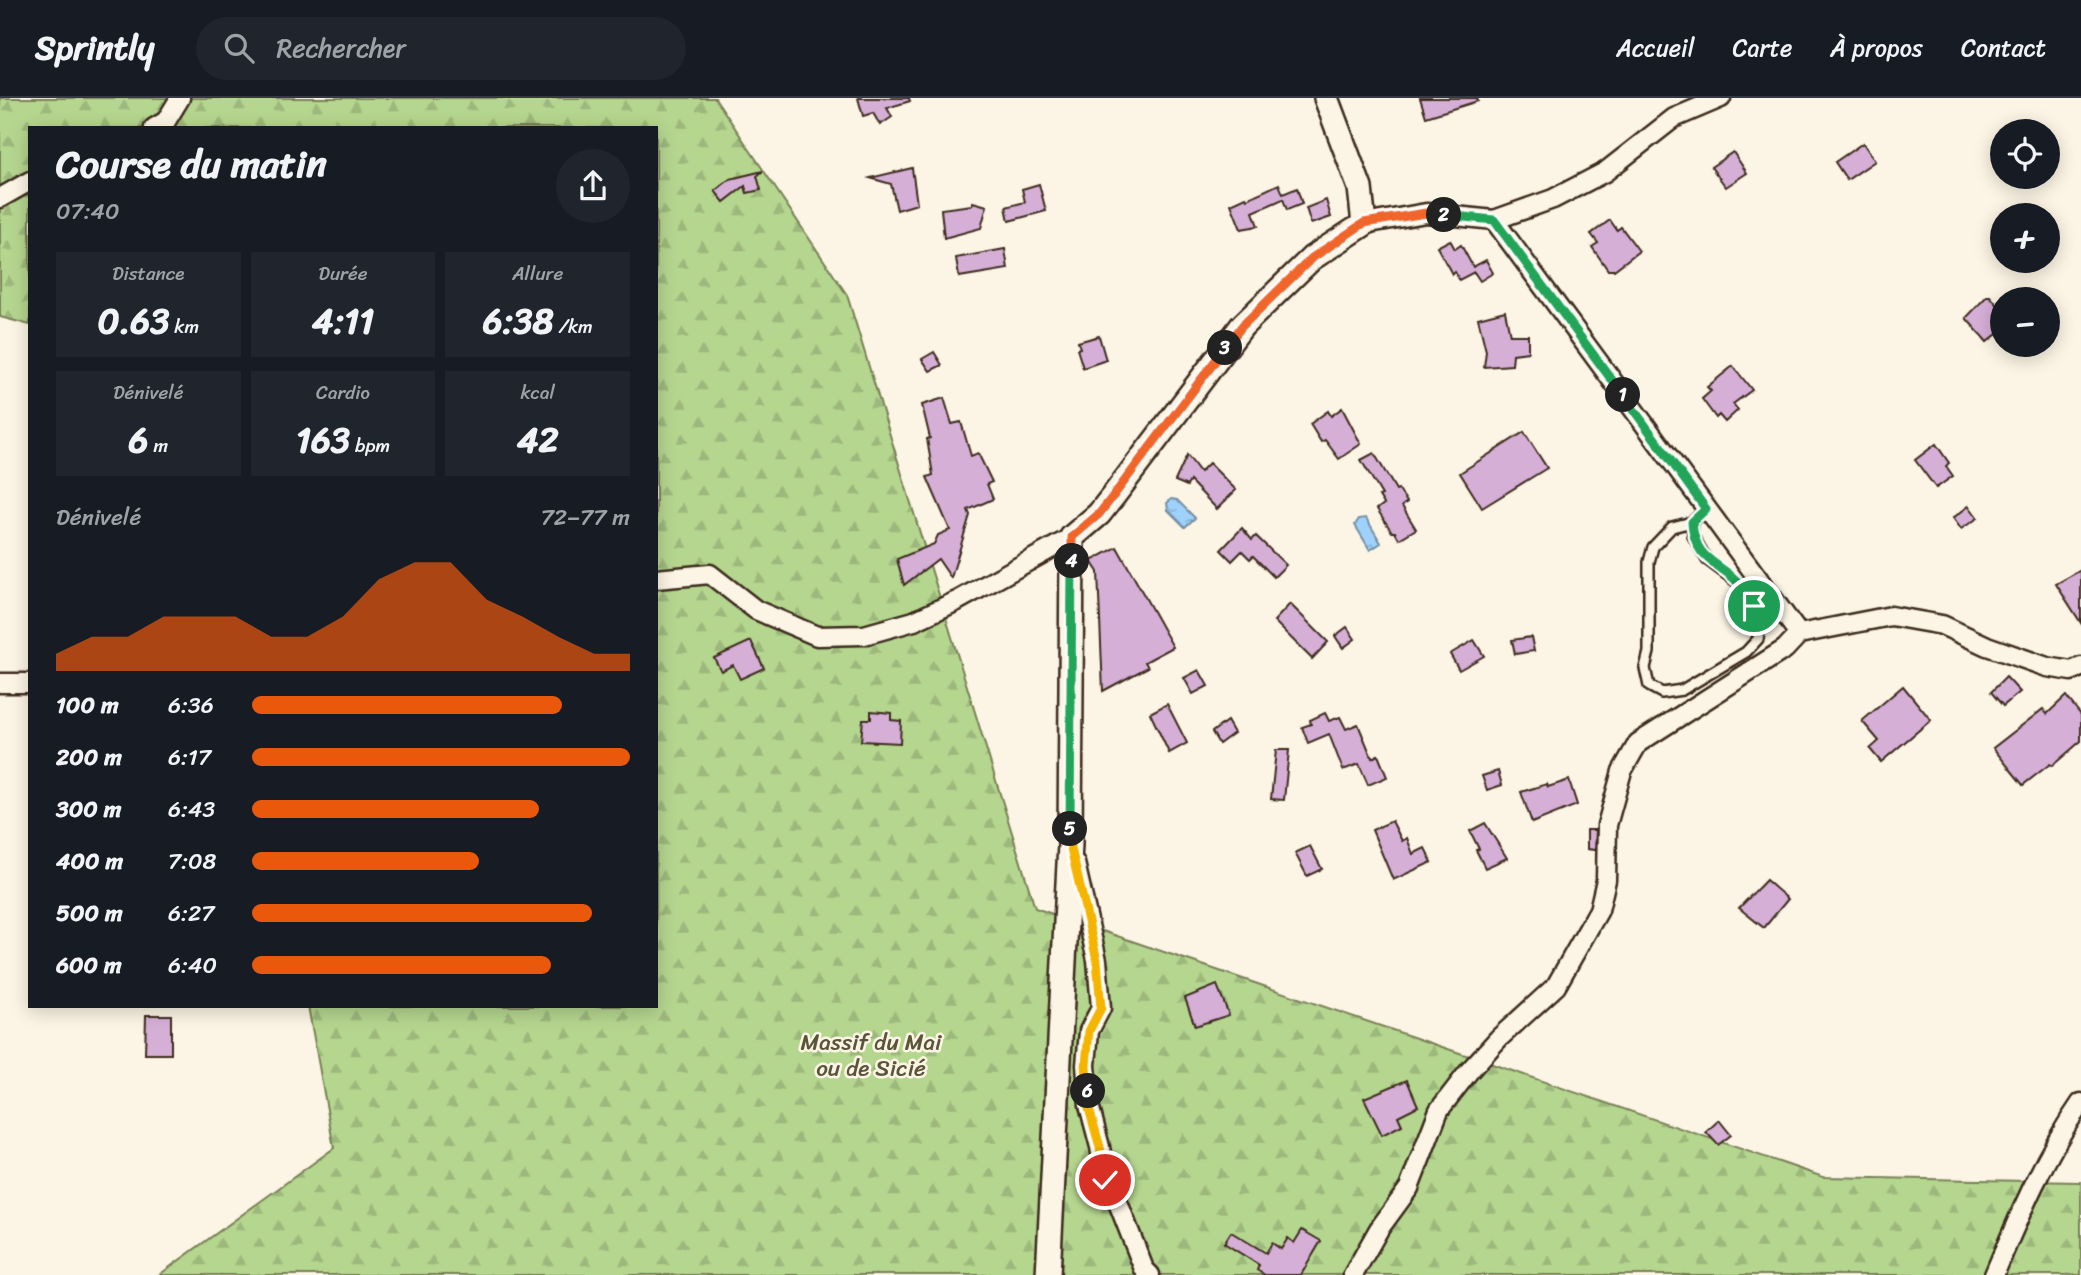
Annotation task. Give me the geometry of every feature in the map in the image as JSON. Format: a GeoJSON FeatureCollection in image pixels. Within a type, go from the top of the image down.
{"type":"FeatureCollection","features":[{"type":"Feature","properties":{"kind":"street"},"geometry":{"type":"LineString","coordinates":[[157,126],[166,121],[180,98]]}},
{"type":"Feature","properties":{"kind":"street"},"geometry":{"type":"LineString","coordinates":[[1326,98],[1360,188],[1364,223]]}},
{"type":"Feature","properties":{"kind":"street"},"geometry":{"type":"LineString","coordinates":[[658,579],[709,574],[756,610],[817,636],[864,635],[914,621],[1072,537],[1099,514],[1242,326],[1312,258],[1364,223],[1426,213],[1494,220],[1553,199],[1605,172],[1674,118],[1721,98]]}},
{"type":"Feature","properties":{"kind":"street"},"geometry":{"type":"LineString","coordinates":[[0,198],[28,182]]}},
{"type":"Feature","properties":{"kind":"street"},"geometry":{"type":"LineString","coordinates":[[1494,220],[1798,635]]}},
{"type":"Feature","properties":{"kind":"street"},"geometry":{"type":"LineString","coordinates":[[1048,1275],[1070,844],[1072,537]]}},
{"type":"Feature","properties":{"kind":"street"},"geometry":{"type":"LineString","coordinates":[[1353,1275],[1379,1229],[1409,1188],[1438,1110],[1499,1038],[1556,986],[1599,910],[1606,880],[1608,825],[1622,771],[1638,743],[1775,656],[1798,635],[1891,616],[1942,625],[1987,646],[2047,667],[2071,671],[2081,667]]}},
{"type":"Feature","properties":{"kind":"street"},"geometry":{"type":"LineString","coordinates":[[0,683],[28,683]]}},
{"type":"Feature","properties":{"kind":"street"},"geometry":{"type":"LineString","coordinates":[[1070,844],[1097,960],[1101,1008],[1089,1031],[1086,1065],[1088,1105],[1100,1147],[1105,1180],[1124,1216],[1144,1269],[1150,1275]]}},
{"type":"Feature","properties":{"kind":"street"},"geometry":{"type":"LineString","coordinates":[[1994,1275],[2029,1193],[2081,1103]]}},
{"type":"Feature","properties":{"kind":"lane"},"geometry":{"type":"LineString","coordinates":[[1692,522],[1693,536],[1707,560],[1742,586],[1754,606],[1760,626],[1758,639],[1746,652],[1682,690],[1662,693],[1649,686],[1645,668],[1649,652],[1650,562],[1653,547],[1672,527],[1692,522],[1706,509]]}},
{"type":"Feature","properties":{"kind":"green space","name":"Massif du Mai ou de Sicié"},"geometry":{"type":"Polygon","coordinates":[[[0,98],[715,98],[847,295],[1035,908],[1823,1177],[2081,1182],[2081,1275],[159,1275],[334,1148],[308,1008],[658,1008],[658,126],[28,126],[28,324],[0,317],[0,98]]]}},
{"type":"Feature","properties":{"kind":"water"},"geometry":{"type":"Polygon","coordinates":[[[1171,499],[1177,500],[1195,518],[1185,527],[1168,510],[1167,503],[1171,499]]]}},
{"type":"Feature","properties":{"kind":"water"},"geometry":{"type":"Polygon","coordinates":[[[1366,518],[1381,543],[1370,550],[1355,525],[1359,519],[1366,518]]]}},
{"type":"Feature","properties":{"kind":"building"},"geometry":{"type":"Polygon","coordinates":[[[858,98],[909,98],[910,101],[887,108],[892,117],[880,125],[873,113],[863,116],[858,98]]]}},
{"type":"Feature","properties":{"kind":"building"},"geometry":{"type":"Polygon","coordinates":[[[1420,98],[1477,98],[1478,101],[1426,117],[1420,98]]]}},
{"type":"Feature","properties":{"kind":"building"},"geometry":{"type":"Polygon","coordinates":[[[1863,143],[1875,161],[1847,180],[1835,162],[1863,143]]]}},
{"type":"Feature","properties":{"kind":"building"},"geometry":{"type":"Polygon","coordinates":[[[1733,152],[1747,173],[1726,187],[1711,167],[1733,152]]]}},
{"type":"Feature","properties":{"kind":"building"},"geometry":{"type":"Polygon","coordinates":[[[912,168],[917,204],[897,210],[891,184],[870,178],[912,168]]]}},
{"type":"Feature","properties":{"kind":"building"},"geometry":{"type":"Polygon","coordinates":[[[763,171],[757,176],[761,190],[747,193],[745,186],[724,202],[715,191],[730,179],[763,171]]]}},
{"type":"Feature","properties":{"kind":"building"},"geometry":{"type":"Polygon","coordinates":[[[1039,184],[1046,211],[1009,221],[1006,207],[1025,202],[1022,189],[1039,184]]]}},
{"type":"Feature","properties":{"kind":"building"},"geometry":{"type":"Polygon","coordinates":[[[1279,184],[1283,194],[1297,188],[1302,204],[1287,210],[1283,199],[1253,212],[1258,226],[1241,229],[1231,204],[1279,184]]]}},
{"type":"Feature","properties":{"kind":"building"},"geometry":{"type":"Polygon","coordinates":[[[1326,200],[1331,217],[1311,224],[1306,208],[1326,200]]]}},
{"type":"Feature","properties":{"kind":"building"},"geometry":{"type":"Polygon","coordinates":[[[973,202],[987,206],[981,228],[944,238],[941,209],[972,205],[973,202]]]}},
{"type":"Feature","properties":{"kind":"building"},"geometry":{"type":"Polygon","coordinates":[[[1610,220],[1617,230],[1621,227],[1639,251],[1614,270],[1608,270],[1592,247],[1598,243],[1591,234],[1610,220]]]}},
{"type":"Feature","properties":{"kind":"building"},"geometry":{"type":"Polygon","coordinates":[[[1450,240],[1455,249],[1461,245],[1473,267],[1486,260],[1493,273],[1480,281],[1474,272],[1459,280],[1455,272],[1452,274],[1437,247],[1450,240]]]}},
{"type":"Feature","properties":{"kind":"building"},"geometry":{"type":"Polygon","coordinates":[[[1005,249],[1008,269],[959,277],[956,258],[1005,249]]]}},
{"type":"Feature","properties":{"kind":"building"},"geometry":{"type":"Polygon","coordinates":[[[1990,296],[1990,340],[1987,342],[1966,318],[1990,296]]]}},
{"type":"Feature","properties":{"kind":"building"},"geometry":{"type":"Polygon","coordinates":[[[1505,311],[1510,335],[1528,335],[1528,352],[1513,354],[1512,365],[1484,367],[1486,351],[1478,318],[1505,311]]]}},
{"type":"Feature","properties":{"kind":"building"},"geometry":{"type":"Polygon","coordinates":[[[1099,336],[1106,360],[1083,368],[1077,349],[1080,348],[1078,342],[1099,336]]]}},
{"type":"Feature","properties":{"kind":"building"},"geometry":{"type":"Polygon","coordinates":[[[934,352],[942,365],[930,371],[922,359],[934,352]]]}},
{"type":"Feature","properties":{"kind":"building"},"geometry":{"type":"Polygon","coordinates":[[[1733,366],[1752,390],[1733,404],[1738,410],[1725,422],[1719,415],[1716,418],[1702,399],[1711,391],[1707,387],[1733,366]]]}},
{"type":"Feature","properties":{"kind":"building"},"geometry":{"type":"Polygon","coordinates":[[[944,398],[952,424],[961,422],[971,456],[978,453],[992,482],[987,484],[993,499],[968,510],[970,515],[951,578],[938,559],[904,585],[897,559],[934,544],[938,535],[950,530],[927,477],[933,475],[927,439],[930,438],[922,405],[944,398]]]}},
{"type":"Feature","properties":{"kind":"building"},"geometry":{"type":"Polygon","coordinates":[[[1342,408],[1361,444],[1339,459],[1325,440],[1321,442],[1310,424],[1328,411],[1331,416],[1342,408]]]}},
{"type":"Feature","properties":{"kind":"building"},"geometry":{"type":"Polygon","coordinates":[[[1524,432],[1547,468],[1482,508],[1460,473],[1524,432]]]}},
{"type":"Feature","properties":{"kind":"building"},"geometry":{"type":"Polygon","coordinates":[[[1936,444],[1949,463],[1946,466],[1953,476],[1936,488],[1915,460],[1936,444]]]}},
{"type":"Feature","properties":{"kind":"building"},"geometry":{"type":"Polygon","coordinates":[[[1374,453],[1396,490],[1398,489],[1407,502],[1402,506],[1416,529],[1399,539],[1377,509],[1384,504],[1379,496],[1382,495],[1361,460],[1374,453]]]}},
{"type":"Feature","properties":{"kind":"building"},"geometry":{"type":"Polygon","coordinates":[[[1187,455],[1200,472],[1209,463],[1236,490],[1217,509],[1190,481],[1187,486],[1175,481],[1187,455]]]}},
{"type":"Feature","properties":{"kind":"building"},"geometry":{"type":"Polygon","coordinates":[[[1969,506],[1978,518],[1961,529],[1953,518],[1969,506]]]}},
{"type":"Feature","properties":{"kind":"building"},"geometry":{"type":"Polygon","coordinates":[[[1242,528],[1252,540],[1256,536],[1286,565],[1274,577],[1253,556],[1250,559],[1242,551],[1232,561],[1221,550],[1242,528]]]}},
{"type":"Feature","properties":{"kind":"building"},"geometry":{"type":"Polygon","coordinates":[[[1117,547],[1173,647],[1145,662],[1148,667],[1103,691],[1098,572],[1091,561],[1117,547]]]}},
{"type":"Feature","properties":{"kind":"building"},"geometry":{"type":"Polygon","coordinates":[[[2081,570],[2081,623],[2056,584],[2081,570]]]}},
{"type":"Feature","properties":{"kind":"building"},"geometry":{"type":"Polygon","coordinates":[[[1290,604],[1328,642],[1312,659],[1274,621],[1290,604]]]}},
{"type":"Feature","properties":{"kind":"building"},"geometry":{"type":"Polygon","coordinates":[[[1347,627],[1355,639],[1343,648],[1335,636],[1347,627]]]}},
{"type":"Feature","properties":{"kind":"building"},"geometry":{"type":"Polygon","coordinates":[[[1531,637],[1534,651],[1515,654],[1512,640],[1531,637]]]}},
{"type":"Feature","properties":{"kind":"building"},"geometry":{"type":"Polygon","coordinates":[[[1474,640],[1484,656],[1459,670],[1450,654],[1474,640]]]}},
{"type":"Feature","properties":{"kind":"building"},"geometry":{"type":"Polygon","coordinates":[[[751,641],[764,668],[740,679],[733,665],[721,671],[714,658],[751,641]]]}},
{"type":"Feature","properties":{"kind":"building"},"geometry":{"type":"Polygon","coordinates":[[[1199,670],[1208,686],[1193,694],[1184,678],[1199,670]]]}},
{"type":"Feature","properties":{"kind":"building"},"geometry":{"type":"Polygon","coordinates":[[[2006,677],[2020,692],[2003,706],[1991,692],[2006,677]]]}},
{"type":"Feature","properties":{"kind":"building"},"geometry":{"type":"Polygon","coordinates":[[[1903,686],[1931,720],[1881,762],[1870,749],[1879,741],[1862,721],[1903,686]]]}},
{"type":"Feature","properties":{"kind":"building"},"geometry":{"type":"Polygon","coordinates":[[[2066,696],[2081,715],[2081,741],[2052,766],[2050,764],[2023,785],[1993,748],[2043,709],[2047,714],[2066,696]]]}},
{"type":"Feature","properties":{"kind":"building"},"geometry":{"type":"Polygon","coordinates":[[[1167,704],[1187,743],[1169,753],[1150,713],[1167,704]]]}},
{"type":"Feature","properties":{"kind":"building"},"geometry":{"type":"Polygon","coordinates":[[[871,711],[891,713],[891,720],[901,721],[900,743],[861,741],[863,719],[871,719],[871,711]]]}},
{"type":"Feature","properties":{"kind":"building"},"geometry":{"type":"Polygon","coordinates":[[[1325,713],[1329,721],[1340,717],[1346,729],[1358,724],[1372,758],[1378,755],[1387,777],[1368,785],[1359,764],[1343,770],[1329,734],[1308,743],[1302,727],[1311,724],[1310,720],[1325,713]]]}},
{"type":"Feature","properties":{"kind":"building"},"geometry":{"type":"Polygon","coordinates":[[[1227,721],[1234,733],[1219,744],[1212,732],[1227,721]]]}},
{"type":"Feature","properties":{"kind":"building"},"geometry":{"type":"Polygon","coordinates":[[[1276,750],[1289,750],[1284,800],[1271,799],[1276,750]]]}},
{"type":"Feature","properties":{"kind":"building"},"geometry":{"type":"Polygon","coordinates":[[[1498,771],[1502,785],[1487,790],[1482,776],[1498,771]]]}},
{"type":"Feature","properties":{"kind":"building"},"geometry":{"type":"Polygon","coordinates":[[[1569,780],[1577,805],[1532,823],[1521,792],[1569,780]]]}},
{"type":"Feature","properties":{"kind":"building"},"geometry":{"type":"Polygon","coordinates":[[[1392,821],[1402,841],[1407,838],[1413,854],[1425,848],[1432,862],[1393,880],[1372,830],[1392,821]]]}},
{"type":"Feature","properties":{"kind":"building"},"geometry":{"type":"Polygon","coordinates":[[[1485,823],[1507,858],[1485,868],[1470,831],[1485,823]]]}},
{"type":"Feature","properties":{"kind":"building"},"geometry":{"type":"Polygon","coordinates":[[[1587,830],[1596,830],[1595,850],[1587,849],[1587,830]]]}},
{"type":"Feature","properties":{"kind":"building"},"geometry":{"type":"Polygon","coordinates":[[[1310,846],[1322,869],[1307,876],[1295,853],[1310,846]]]}},
{"type":"Feature","properties":{"kind":"building"},"geometry":{"type":"Polygon","coordinates":[[[1766,880],[1788,899],[1764,928],[1739,908],[1766,880]]]}},
{"type":"Feature","properties":{"kind":"building"},"geometry":{"type":"Polygon","coordinates":[[[1217,985],[1229,1015],[1195,1026],[1185,998],[1217,985]]]}},
{"type":"Feature","properties":{"kind":"building"},"geometry":{"type":"Polygon","coordinates":[[[146,1015],[171,1015],[171,1054],[145,1054],[146,1015]]]}},
{"type":"Feature","properties":{"kind":"building"},"geometry":{"type":"Polygon","coordinates":[[[1407,1080],[1418,1106],[1398,1116],[1402,1125],[1382,1135],[1364,1098],[1407,1080]]]}},
{"type":"Feature","properties":{"kind":"building"},"geometry":{"type":"Polygon","coordinates":[[[1719,1120],[1731,1135],[1718,1145],[1706,1132],[1719,1120]]]}},
{"type":"Feature","properties":{"kind":"building"},"geometry":{"type":"Polygon","coordinates":[[[1302,1230],[1321,1241],[1301,1275],[1265,1275],[1257,1270],[1259,1265],[1224,1243],[1231,1232],[1266,1253],[1272,1243],[1281,1249],[1288,1238],[1294,1243],[1302,1230]]]}},
{"type":"Feature","properties":{"kind":"route"},"geometry":{"type":"LineString","coordinates":[[1105,1180],[1100,1147],[1088,1105],[1086,1065],[1089,1031],[1101,1008],[1097,960],[1070,844],[1072,537],[1099,514],[1242,326],[1312,258],[1364,223],[1426,213],[1494,220],[1706,509],[1692,522],[1693,536],[1707,560],[1742,586],[1754,606]]}}]}
